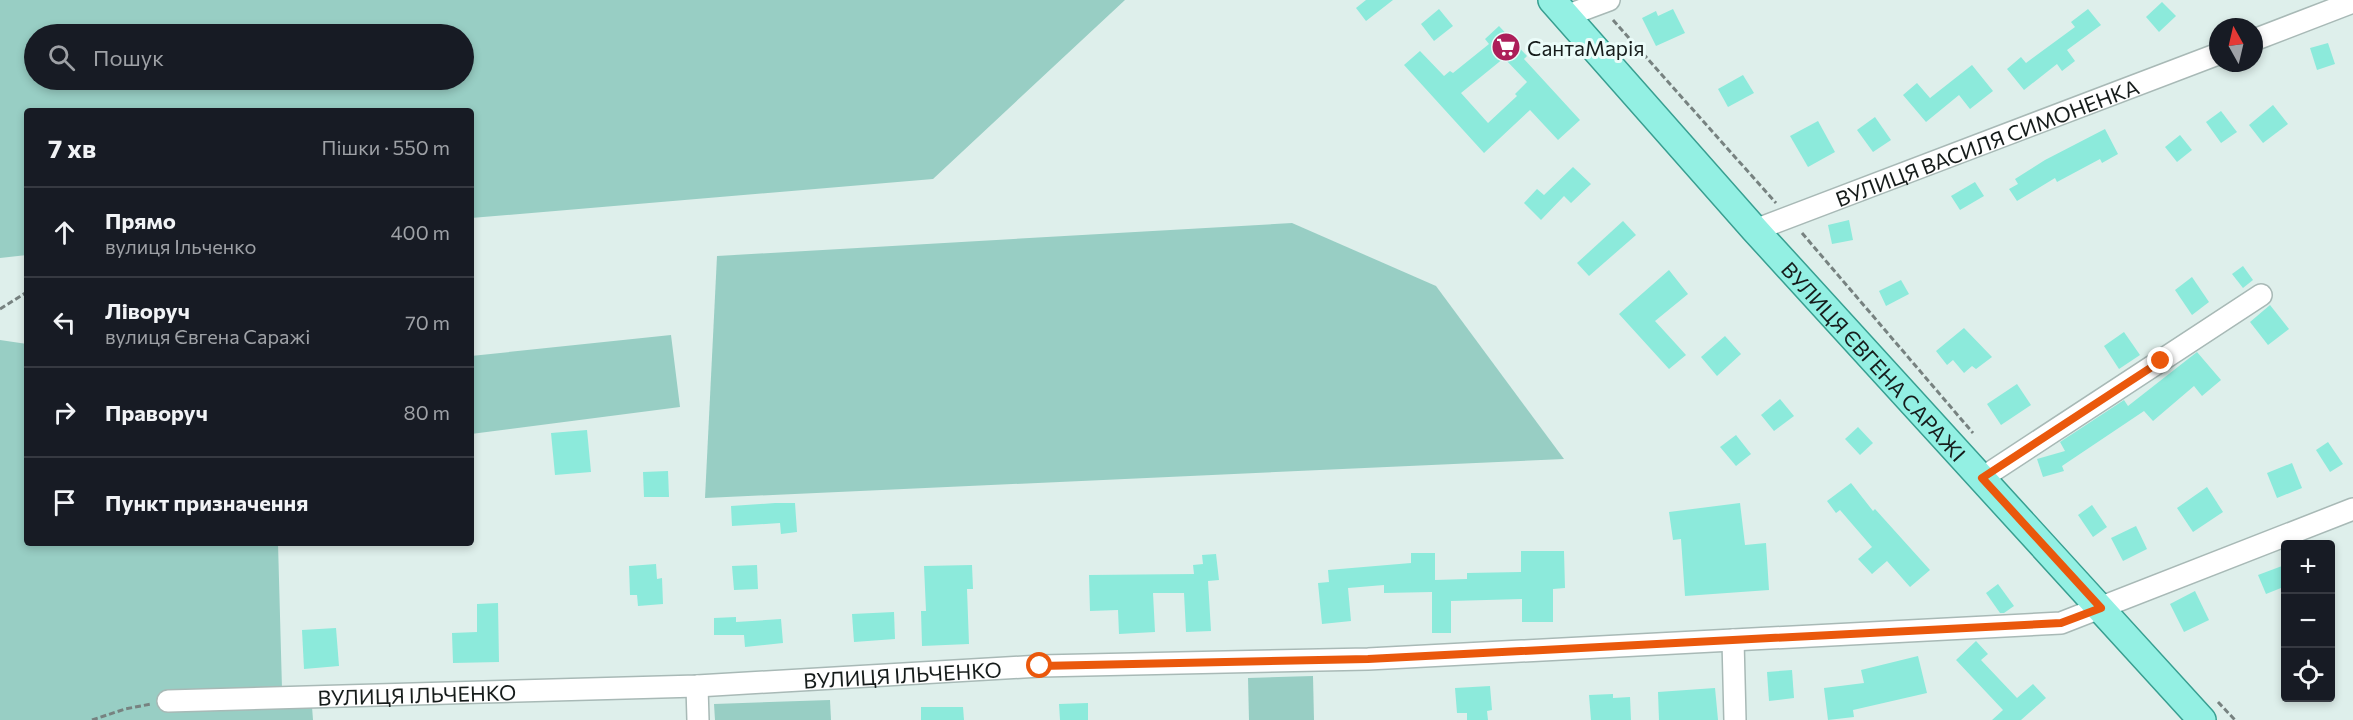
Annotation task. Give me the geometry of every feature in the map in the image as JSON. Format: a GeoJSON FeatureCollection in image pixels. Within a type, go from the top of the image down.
{"type":"FeatureCollection","features":[{"type":"Feature","properties":{"kind":"main road","name":"ВУЛИЦЯ ЄВГЕНА САРАЖІ"},"geometry":{"type":"LineString","coordinates":[[1559,8],[1755,230],[2101,608],[2207,708]]}},
{"type":"Feature","properties":{"kind":"street"},"geometry":{"type":"LineString","coordinates":[[1559,8],[1604,2]]}},
{"type":"Feature","properties":{"kind":"street"},"geometry":{"type":"LineString","coordinates":[[2263,37],[2353,2]]}},
{"type":"Feature","properties":{"kind":"street","name":"ВУЛИЦЯ ВАСИЛЯ СИМОНЕНКА"},"geometry":{"type":"LineString","coordinates":[[1755,230],[2209,57]]}},
{"type":"Feature","properties":{"kind":"street"},"geometry":{"type":"LineString","coordinates":[[1982,478],[2261,295]]}},
{"type":"Feature","properties":{"kind":"street","name":"ВУЛИЦЯ ІЛЬЧЕНКО"},"geometry":{"type":"LineString","coordinates":[[168,701],[697,686],[1040,666],[1368,659],[2061,623],[2353,509]]}},
{"type":"Feature","properties":{"kind":"street"},"geometry":{"type":"LineString","coordinates":[[1733,640],[1735,720]]}},
{"type":"Feature","properties":{"kind":"street"},"geometry":{"type":"LineString","coordinates":[[697,686],[698,720]]}},
{"type":"Feature","properties":{"kind":"path"},"geometry":{"type":"LineString","coordinates":[[1604,2],[1978,439]]}},
{"type":"Feature","properties":{"kind":"path"},"geometry":{"type":"LineString","coordinates":[[0,309],[24,294]]}},
{"type":"Feature","properties":{"kind":"path"},"geometry":{"type":"LineString","coordinates":[[92,720],[125,709],[168,701]]}},
{"type":"Feature","properties":{"kind":"path"},"geometry":{"type":"LineString","coordinates":[[2207,708],[2235,720]]}},
{"type":"Feature","properties":{"kind":"green space"},"geometry":{"type":"Polygon","coordinates":[[[0,0],[1125,0],[933,179],[474,218],[474,108],[24,108],[24,255],[0,258],[0,0]]]}},
{"type":"Feature","properties":{"kind":"green space"},"geometry":{"type":"Polygon","coordinates":[[[1292,223],[1436,286],[1564,459],[705,498],[717,256],[1292,223]]]}},
{"type":"Feature","properties":{"kind":"green space"},"geometry":{"type":"Polygon","coordinates":[[[671,335],[680,407],[474,434],[474,356],[671,335]]]}},
{"type":"Feature","properties":{"kind":"green space"},"geometry":{"type":"Polygon","coordinates":[[[0,340],[24,344],[24,546],[278,546],[282,689],[311,693],[313,720],[0,720],[0,340]]]}},
{"type":"Feature","properties":{"kind":"green space"},"geometry":{"type":"Polygon","coordinates":[[[1313,676],[1314,720],[1249,720],[1248,678],[1313,676]]]}},
{"type":"Feature","properties":{"kind":"green space"},"geometry":{"type":"Polygon","coordinates":[[[830,700],[831,720],[715,720],[714,704],[830,700]]]}},
{"type":"Feature","properties":{"kind":"building"},"geometry":{"type":"Polygon","coordinates":[[[1366,0],[1393,0],[1366,21],[1356,8],[1366,0]]]}},
{"type":"Feature","properties":{"kind":"building"},"geometry":{"type":"Polygon","coordinates":[[[2162,2],[2176,16],[2159,32],[2146,17],[2162,2]]]}},
{"type":"Feature","properties":{"kind":"building"},"geometry":{"type":"Polygon","coordinates":[[[1439,9],[1453,26],[1434,41],[1421,24],[1439,9]]]}},
{"type":"Feature","properties":{"kind":"building"},"geometry":{"type":"Polygon","coordinates":[[[1673,9],[1685,33],[1656,46],[1642,18],[1656,11],[1658,16],[1673,9]]]}},
{"type":"Feature","properties":{"kind":"building"},"geometry":{"type":"Polygon","coordinates":[[[2088,9],[2101,25],[2067,50],[2075,61],[2062,71],[2057,64],[2024,90],[2007,69],[2021,57],[2026,63],[2075,27],[2071,22],[2088,9]]]}},
{"type":"Feature","properties":{"kind":"building"},"geometry":{"type":"Polygon","coordinates":[[[1499,26],[1527,56],[1524,59],[1580,120],[1558,140],[1530,110],[1484,153],[1404,65],[1420,51],[1444,76],[1450,71],[1453,73],[1489,44],[1485,39],[1499,26]],[[1504,58],[1461,93],[1488,123],[1517,96],[1515,94],[1527,82],[1504,58]]]}},
{"type":"Feature","properties":{"kind":"building"},"geometry":{"type":"Polygon","coordinates":[[[2328,43],[2335,64],[2317,70],[2310,48],[2328,43]]]}},
{"type":"Feature","properties":{"kind":"building"},"geometry":{"type":"Polygon","coordinates":[[[1972,65],[1993,91],[1970,109],[1959,95],[1926,122],[1903,95],[1917,83],[1930,98],[1972,65]]]}},
{"type":"Feature","properties":{"kind":"building"},"geometry":{"type":"Polygon","coordinates":[[[1743,75],[1754,93],[1728,107],[1718,89],[1743,75]]]}},
{"type":"Feature","properties":{"kind":"building"},"geometry":{"type":"Polygon","coordinates":[[[2273,105],[2288,124],[2263,143],[2249,125],[2273,105]]]}},
{"type":"Feature","properties":{"kind":"building"},"geometry":{"type":"Polygon","coordinates":[[[2221,111],[2237,132],[2221,143],[2206,122],[2221,111]]]}},
{"type":"Feature","properties":{"kind":"building"},"geometry":{"type":"Polygon","coordinates":[[[1875,117],[1891,140],[1873,152],[1857,130],[1875,117]]]}},
{"type":"Feature","properties":{"kind":"building"},"geometry":{"type":"Polygon","coordinates":[[[1818,121],[1835,152],[1808,167],[1790,136],[1818,121]]]}},
{"type":"Feature","properties":{"kind":"building"},"geometry":{"type":"Polygon","coordinates":[[[2105,129],[2118,154],[2102,163],[2100,159],[2057,182],[2055,178],[2017,201],[2009,189],[2018,184],[2015,179],[2045,160],[2105,129]]]}},
{"type":"Feature","properties":{"kind":"building"},"geometry":{"type":"Polygon","coordinates":[[[2180,135],[2192,150],[2177,162],[2165,147],[2180,135]]]}},
{"type":"Feature","properties":{"kind":"building"},"geometry":{"type":"Polygon","coordinates":[[[1573,167],[1591,184],[1571,203],[1564,196],[1541,220],[1524,203],[1537,189],[1544,195],[1573,167]]]}},
{"type":"Feature","properties":{"kind":"building"},"geometry":{"type":"Polygon","coordinates":[[[1975,182],[1984,196],[1960,210],[1951,196],[1975,182]]]}},
{"type":"Feature","properties":{"kind":"building"},"geometry":{"type":"Polygon","coordinates":[[[1849,220],[1853,240],[1832,244],[1828,225],[1849,220]]]}},
{"type":"Feature","properties":{"kind":"building"},"geometry":{"type":"Polygon","coordinates":[[[1623,221],[1636,235],[1589,276],[1577,263],[1623,221]]]}},
{"type":"Feature","properties":{"kind":"building"},"geometry":{"type":"Polygon","coordinates":[[[2243,266],[2253,280],[2243,288],[2232,274],[2243,266]]]}},
{"type":"Feature","properties":{"kind":"building"},"geometry":{"type":"Polygon","coordinates":[[[1669,270],[1688,294],[1655,321],[1686,355],[1669,369],[1619,314],[1669,270]]]}},
{"type":"Feature","properties":{"kind":"building"},"geometry":{"type":"Polygon","coordinates":[[[2192,277],[2209,302],[2192,315],[2175,290],[2192,277]]]}},
{"type":"Feature","properties":{"kind":"building"},"geometry":{"type":"Polygon","coordinates":[[[1901,280],[1909,294],[1886,306],[1879,291],[1901,280]]]}},
{"type":"Feature","properties":{"kind":"building"},"geometry":{"type":"Polygon","coordinates":[[[2270,305],[2289,329],[2268,345],[2250,322],[2270,305]]]}},
{"type":"Feature","properties":{"kind":"building"},"geometry":{"type":"Polygon","coordinates":[[[1964,328],[1992,357],[1976,369],[1972,366],[1964,373],[1953,360],[1947,365],[1936,351],[1964,328]]]}},
{"type":"Feature","properties":{"kind":"building"},"geometry":{"type":"Polygon","coordinates":[[[2124,332],[2140,355],[2119,369],[2104,346],[2124,332]]]}},
{"type":"Feature","properties":{"kind":"building"},"geometry":{"type":"Polygon","coordinates":[[[1725,336],[1741,354],[1717,376],[1701,357],[1725,336]]]}},
{"type":"Feature","properties":{"kind":"building"},"geometry":{"type":"Polygon","coordinates":[[[2197,352],[2221,380],[2202,396],[2194,386],[2153,421],[2144,411],[2062,466],[2064,471],[2043,477],[2037,459],[2065,451],[2060,442],[2124,400],[2128,406],[2197,352]]]}},
{"type":"Feature","properties":{"kind":"building"},"geometry":{"type":"Polygon","coordinates":[[[2017,384],[2031,405],[2001,425],[1987,404],[2017,384]]]}},
{"type":"Feature","properties":{"kind":"building"},"geometry":{"type":"Polygon","coordinates":[[[1780,399],[1794,416],[1774,431],[1761,415],[1780,399]]]}},
{"type":"Feature","properties":{"kind":"building"},"geometry":{"type":"Polygon","coordinates":[[[1858,427],[1873,443],[1860,455],[1845,439],[1858,427]]]}},
{"type":"Feature","properties":{"kind":"building"},"geometry":{"type":"Polygon","coordinates":[[[587,430],[591,472],[555,475],[551,433],[587,430]]]}},
{"type":"Feature","properties":{"kind":"building"},"geometry":{"type":"Polygon","coordinates":[[[1736,435],[1751,454],[1736,466],[1720,447],[1736,435]]]}},
{"type":"Feature","properties":{"kind":"building"},"geometry":{"type":"Polygon","coordinates":[[[2328,442],[2343,464],[2330,472],[2316,450],[2328,442]]]}},
{"type":"Feature","properties":{"kind":"building"},"geometry":{"type":"Polygon","coordinates":[[[2292,463],[2302,488],[2277,498],[2267,473],[2292,463]]]}},
{"type":"Feature","properties":{"kind":"building"},"geometry":{"type":"Polygon","coordinates":[[[668,471],[669,497],[644,497],[643,472],[668,471]]]}},
{"type":"Feature","properties":{"kind":"building"},"geometry":{"type":"Polygon","coordinates":[[[1851,483],[1873,511],[1875,509],[1930,570],[1910,587],[1887,561],[1872,574],[1858,559],[1872,547],[1840,510],[1836,513],[1827,501],[1851,483]]]}},
{"type":"Feature","properties":{"kind":"building"},"geometry":{"type":"Polygon","coordinates":[[[2207,487],[2223,512],[2193,532],[2177,508],[2207,487]]]}},
{"type":"Feature","properties":{"kind":"building"},"geometry":{"type":"Polygon","coordinates":[[[795,503],[797,532],[781,534],[780,523],[732,526],[731,506],[795,503]]]}},
{"type":"Feature","properties":{"kind":"building"},"geometry":{"type":"Polygon","coordinates":[[[1740,503],[1745,545],[1766,543],[1769,590],[1685,596],[1681,539],[1673,540],[1669,512],[1740,503]]]}},
{"type":"Feature","properties":{"kind":"building"},"geometry":{"type":"Polygon","coordinates":[[[2092,505],[2107,527],[2093,537],[2078,515],[2092,505]]]}},
{"type":"Feature","properties":{"kind":"building"},"geometry":{"type":"Polygon","coordinates":[[[2136,526],[2147,549],[2123,561],[2111,538],[2136,526]]]}},
{"type":"Feature","properties":{"kind":"building"},"geometry":{"type":"Polygon","coordinates":[[[1521,551],[1564,551],[1565,588],[1553,589],[1553,622],[1522,622],[1522,599],[1451,601],[1451,633],[1432,633],[1432,592],[1384,593],[1384,585],[1348,588],[1351,621],[1322,624],[1318,583],[1329,582],[1328,570],[1411,563],[1411,553],[1435,553],[1435,580],[1467,579],[1467,573],[1521,572],[1521,551]]]}},
{"type":"Feature","properties":{"kind":"building"},"geometry":{"type":"Polygon","coordinates":[[[1216,554],[1219,580],[1208,581],[1211,631],[1186,632],[1184,593],[1153,593],[1155,632],[1119,634],[1118,610],[1090,611],[1089,575],[1194,574],[1193,565],[1203,564],[1202,555],[1216,554]]]}},
{"type":"Feature","properties":{"kind":"building"},"geometry":{"type":"Polygon","coordinates":[[[656,564],[657,579],[662,578],[663,604],[638,606],[637,595],[630,595],[629,566],[656,564]]]}},
{"type":"Feature","properties":{"kind":"building"},"geometry":{"type":"Polygon","coordinates":[[[757,565],[758,589],[734,590],[732,566],[757,565]]]}},
{"type":"Feature","properties":{"kind":"building"},"geometry":{"type":"Polygon","coordinates":[[[972,565],[973,589],[967,589],[969,644],[922,646],[921,611],[926,611],[924,566],[972,565]]]}},
{"type":"Feature","properties":{"kind":"building"},"geometry":{"type":"Polygon","coordinates":[[[2281,566],[2281,588],[2266,594],[2258,575],[2281,566]]]}},
{"type":"Feature","properties":{"kind":"building"},"geometry":{"type":"Polygon","coordinates":[[[1998,584],[2014,606],[2004,613],[2000,613],[1986,593],[1998,584]]]}},
{"type":"Feature","properties":{"kind":"building"},"geometry":{"type":"Polygon","coordinates":[[[2195,591],[2209,620],[2184,632],[2170,604],[2195,591]]]}},
{"type":"Feature","properties":{"kind":"building"},"geometry":{"type":"Polygon","coordinates":[[[498,603],[499,662],[453,663],[452,633],[477,632],[477,604],[498,603]]]}},
{"type":"Feature","properties":{"kind":"building"},"geometry":{"type":"Polygon","coordinates":[[[894,612],[895,639],[854,642],[852,614],[894,612]]]}},
{"type":"Feature","properties":{"kind":"building"},"geometry":{"type":"Polygon","coordinates":[[[736,617],[736,622],[781,619],[783,643],[745,647],[744,635],[714,635],[714,618],[736,617]]]}},
{"type":"Feature","properties":{"kind":"building"},"geometry":{"type":"Polygon","coordinates":[[[336,628],[339,666],[304,669],[302,630],[336,628]]]}},
{"type":"Feature","properties":{"kind":"building"},"geometry":{"type":"Polygon","coordinates":[[[1976,641],[1988,654],[1981,660],[2017,698],[2033,684],[2046,698],[2021,720],[1992,720],[2003,710],[1956,660],[1976,641]]]}},
{"type":"Feature","properties":{"kind":"building"},"geometry":{"type":"Polygon","coordinates":[[[1918,656],[1927,693],[1853,710],[1854,717],[1828,720],[1824,688],[1864,683],[1861,670],[1918,656]]]}},
{"type":"Feature","properties":{"kind":"building"},"geometry":{"type":"Polygon","coordinates":[[[1792,670],[1794,698],[1769,701],[1767,672],[1792,670]]]}},
{"type":"Feature","properties":{"kind":"building"},"geometry":{"type":"Polygon","coordinates":[[[1490,686],[1492,710],[1487,711],[1488,720],[1467,720],[1467,713],[1457,713],[1455,688],[1490,686]]]}},
{"type":"Feature","properties":{"kind":"building"},"geometry":{"type":"Polygon","coordinates":[[[1715,688],[1718,720],[1659,720],[1658,692],[1715,688]]]}},
{"type":"Feature","properties":{"kind":"building"},"geometry":{"type":"Polygon","coordinates":[[[1613,694],[1613,698],[1630,697],[1631,720],[1591,720],[1589,695],[1613,694]]]}},
{"type":"Feature","properties":{"kind":"building"},"geometry":{"type":"Polygon","coordinates":[[[1088,703],[1088,720],[1060,720],[1059,704],[1088,703]]]}},
{"type":"Feature","properties":{"kind":"building"},"geometry":{"type":"Polygon","coordinates":[[[921,707],[963,707],[964,720],[921,720],[921,707]]]}},
{"type":"Feature","properties":{"kind":"place","name":"СантаМарія"},"geometry":{"type":"Point","coordinates":[1506,47]}},
{"type":"Feature","properties":{"kind":"route"},"geometry":{"type":"LineString","coordinates":[[1040,666],[1368,659],[2061,623],[2101,608],[1982,478],[2161,361]]}}]}
